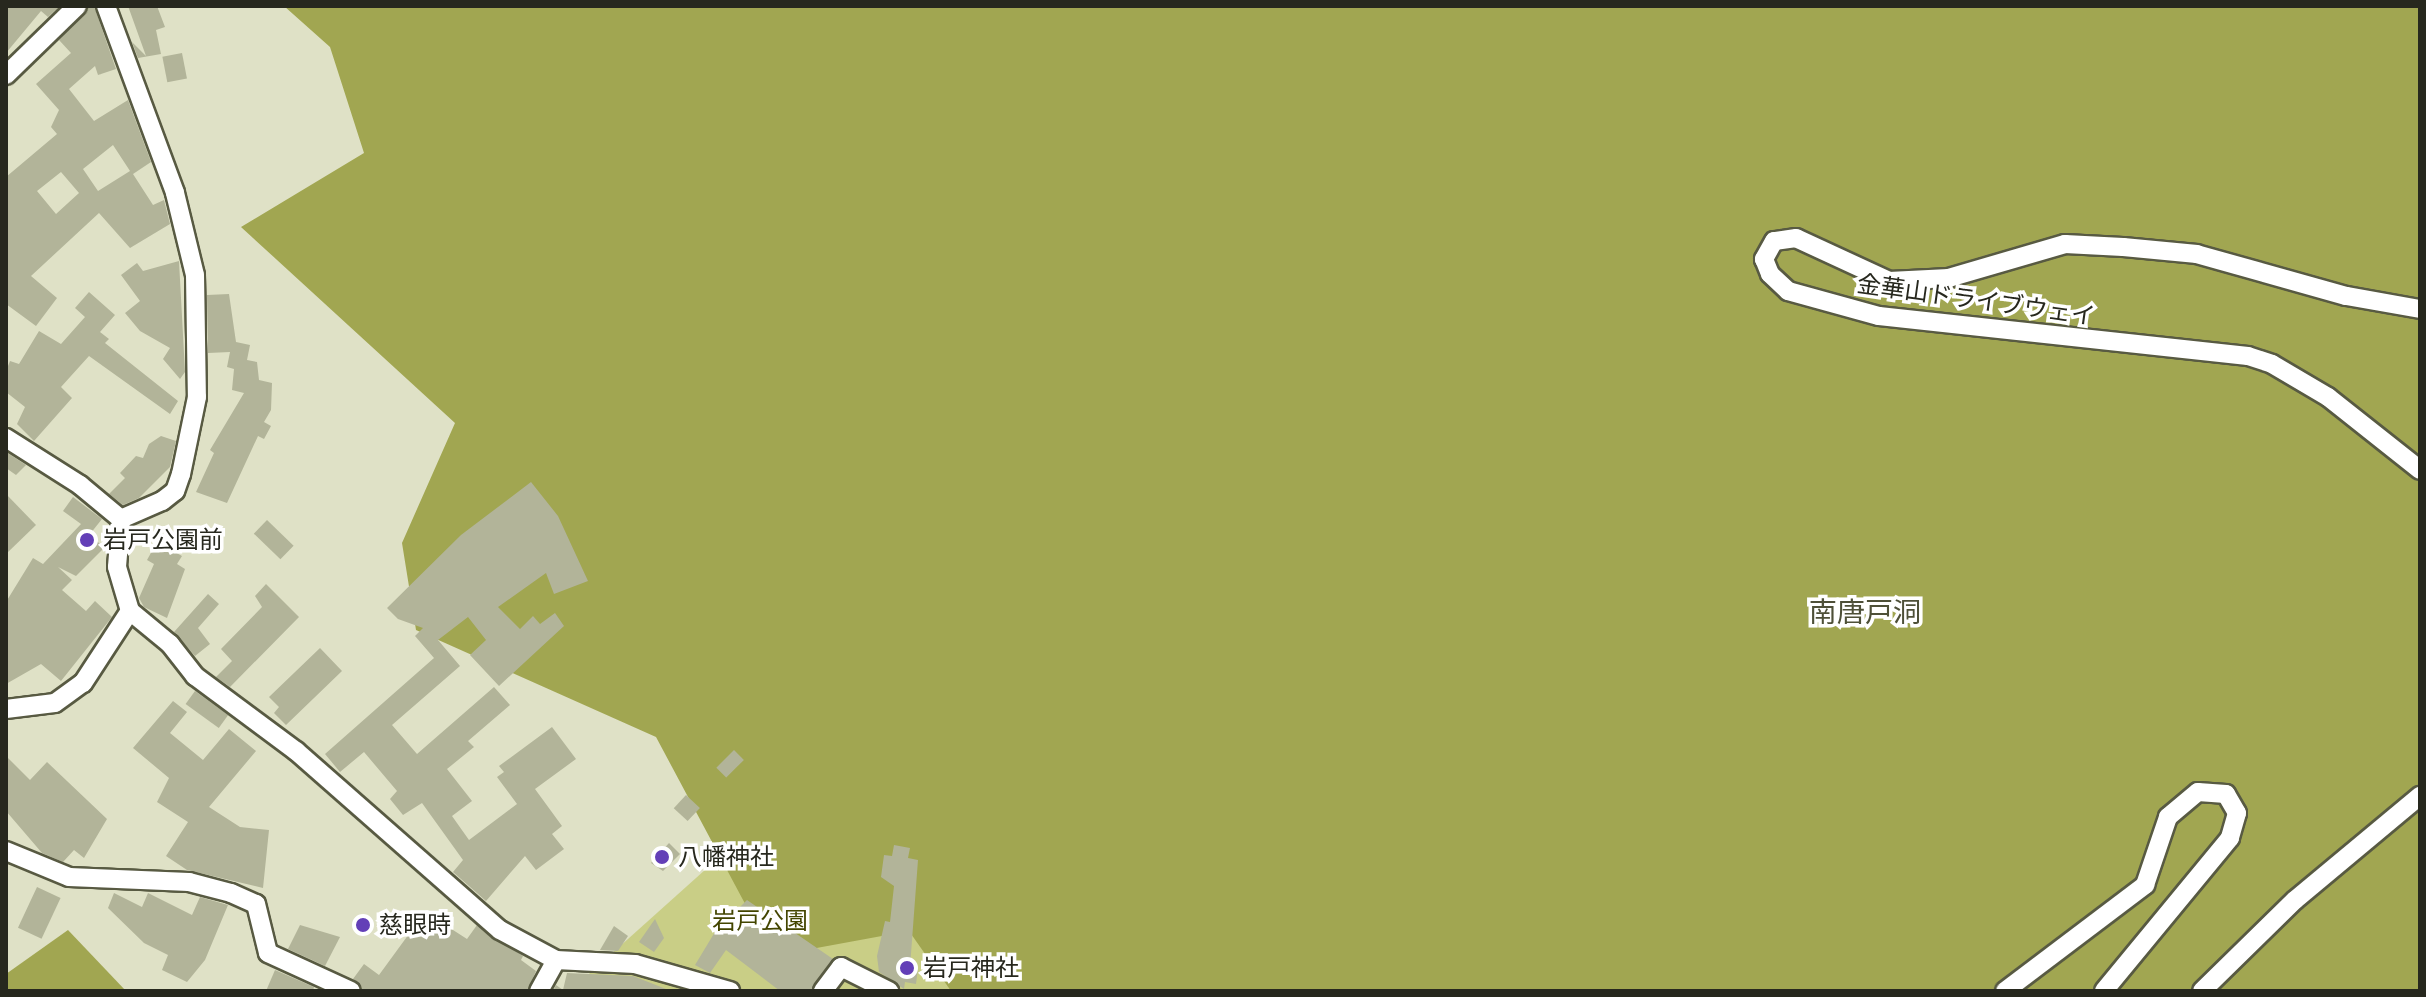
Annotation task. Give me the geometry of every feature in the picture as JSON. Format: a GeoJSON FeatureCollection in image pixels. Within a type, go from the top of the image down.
{"type":"FeatureCollection","features":[{"type":"Feature","properties":{"kind":"street"},"geometry":{"type":"LineString","coordinates":[[6,75],[77,6]]}},
{"type":"Feature","properties":{"kind":"street"},"geometry":{"type":"LineString","coordinates":[[106,6],[175,193],[195,275],[197,397],[181,474],[175,491],[162,501],[121,519]]}},
{"type":"Feature","properties":{"kind":"street","name":"金華山ドライブウェイ"},"geometry":{"type":"LineString","coordinates":[[2420,309],[2346,296],[2197,254],[2123,247],[2065,244],[1949,278],[1889,281],[1796,238],[1774,241],[1764,259],[1770,274],[1788,291],[1879,316],[2248,356],[2272,364],[2328,397],[2420,470]]}},
{"type":"Feature","properties":{"kind":"street"},"geometry":{"type":"LineString","coordinates":[[6,438],[80,485],[121,519]]}},
{"type":"Feature","properties":{"kind":"street"},"geometry":{"type":"LineString","coordinates":[[121,519],[117,567],[130,611],[170,644],[195,676],[296,751],[500,930],[556,960],[635,964],[730,991]]}},
{"type":"Feature","properties":{"kind":"street"},"geometry":{"type":"LineString","coordinates":[[6,709],[55,703],[83,683],[130,611]]}},
{"type":"Feature","properties":{"kind":"street"},"geometry":{"type":"LineString","coordinates":[[2005,991],[2145,885],[2168,817],[2198,792],[2226,794],[2237,813],[2230,838],[2104,991]]}},
{"type":"Feature","properties":{"kind":"street"},"geometry":{"type":"LineString","coordinates":[[2202,991],[2317,881],[2420,796]]}},
{"type":"Feature","properties":{"kind":"street"},"geometry":{"type":"LineString","coordinates":[[6,851],[69,877],[189,882],[231,893],[256,904],[268,953],[351,991]]}},
{"type":"Feature","properties":{"kind":"street"},"geometry":{"type":"LineString","coordinates":[[539,991],[556,960]]}},
{"type":"Feature","properties":{"kind":"street"},"geometry":{"type":"LineString","coordinates":[[823,991],[841,967],[889,991]]}},
{"type":"Feature","properties":{"kind":"green space"},"geometry":{"type":"Polygon","coordinates":[[[284,6],[2420,6],[2420,991],[951,991],[909,931],[773,956],[656,737],[416,630],[402,543],[455,423],[241,227],[364,153],[330,47],[284,6]]]}},
{"type":"Feature","properties":{"kind":"green space","name":"岩戸公園"},"geometry":{"type":"Polygon","coordinates":[[[735,843],[1065,991],[570,991],[735,843]]]}},
{"type":"Feature","properties":{"kind":"green space"},"geometry":{"type":"Polygon","coordinates":[[[68,930],[126,991],[6,991],[6,974],[68,930]]]}},
{"type":"Feature","properties":{"kind":"building"},"geometry":{"type":"Polygon","coordinates":[[[6,6],[60,6],[48,17],[41,11],[6,53],[6,6]]]}},
{"type":"Feature","properties":{"kind":"building"},"geometry":{"type":"Polygon","coordinates":[[[89,6],[94,6],[116,69],[98,75],[95,66],[69,89],[94,121],[128,100],[151,162],[133,174],[153,205],[164,200],[170,224],[130,248],[99,213],[31,276],[57,298],[36,326],[6,304],[6,177],[57,134],[51,127],[59,110],[36,84],[71,53],[59,40],[89,6]],[[113,145],[83,169],[98,191],[130,171],[113,145]],[[61,172],[37,191],[56,214],[79,193],[61,172]]]}},
{"type":"Feature","properties":{"kind":"building"},"geometry":{"type":"Polygon","coordinates":[[[128,6],[157,6],[165,27],[156,30],[161,54],[138,58],[132,42],[146,56],[128,6]]]}},
{"type":"Feature","properties":{"kind":"building"},"geometry":{"type":"Polygon","coordinates":[[[182,53],[187,79],[167,82],[162,57],[182,53]]]}},
{"type":"Feature","properties":{"kind":"building"},"geometry":{"type":"Polygon","coordinates":[[[179,261],[185,372],[180,379],[163,359],[170,348],[140,331],[125,313],[140,301],[121,275],[137,263],[143,271],[179,261]]]}},
{"type":"Feature","properties":{"kind":"building"},"geometry":{"type":"Polygon","coordinates":[[[89,292],[115,315],[100,332],[109,339],[105,343],[178,401],[170,414],[89,356],[61,387],[72,398],[34,441],[17,424],[25,407],[6,392],[6,371],[10,361],[19,364],[39,331],[61,344],[85,317],[75,308],[89,292]]]}},
{"type":"Feature","properties":{"kind":"building"},"geometry":{"type":"Polygon","coordinates":[[[229,294],[236,342],[250,345],[247,360],[257,362],[259,380],[272,383],[271,410],[264,422],[271,426],[264,439],[258,436],[227,503],[196,492],[214,453],[210,450],[244,393],[232,390],[234,369],[227,367],[230,352],[208,353],[207,295],[229,294]]]}},
{"type":"Feature","properties":{"kind":"building"},"geometry":{"type":"Polygon","coordinates":[[[161,436],[176,441],[170,467],[139,498],[123,505],[109,494],[125,478],[120,473],[136,456],[143,458],[149,444],[161,436]]]}},
{"type":"Feature","properties":{"kind":"building"},"geometry":{"type":"Polygon","coordinates":[[[6,452],[26,465],[16,475],[6,468],[6,452]]]}},
{"type":"Feature","properties":{"kind":"building"},"geometry":{"type":"Polygon","coordinates":[[[531,482],[558,516],[588,581],[554,594],[546,573],[498,607],[520,629],[533,616],[540,624],[555,613],[564,626],[499,686],[470,655],[486,640],[468,617],[438,640],[460,666],[392,725],[417,754],[494,687],[510,705],[468,741],[474,747],[447,769],[472,801],[452,816],[469,840],[517,804],[497,777],[504,772],[499,766],[552,727],[576,759],[535,789],[562,826],[552,834],[564,849],[536,870],[525,856],[486,901],[453,872],[463,860],[422,803],[403,815],[390,799],[397,791],[364,752],[340,772],[325,754],[434,658],[415,636],[423,628],[398,619],[387,608],[461,535],[531,482]]]}},
{"type":"Feature","properties":{"kind":"building"},"geometry":{"type":"Polygon","coordinates":[[[6,494],[36,525],[6,554],[6,494]]]}},
{"type":"Feature","properties":{"kind":"building"},"geometry":{"type":"Polygon","coordinates":[[[73,497],[102,519],[90,534],[104,548],[76,576],[58,567],[72,580],[62,590],[86,611],[95,601],[112,617],[61,681],[41,664],[6,684],[6,602],[33,558],[43,564],[81,524],[63,511],[73,497]]]}},
{"type":"Feature","properties":{"kind":"building"},"geometry":{"type":"Polygon","coordinates":[[[267,520],[294,546],[280,559],[254,534],[267,520]]]}},
{"type":"Feature","properties":{"kind":"building"},"geometry":{"type":"Polygon","coordinates":[[[157,542],[182,556],[177,564],[185,569],[167,618],[144,607],[139,598],[154,564],[147,560],[157,542]]]}},
{"type":"Feature","properties":{"kind":"building"},"geometry":{"type":"Polygon","coordinates":[[[266,584],[299,617],[230,687],[216,677],[232,661],[221,649],[262,607],[255,596],[266,584]]]}},
{"type":"Feature","properties":{"kind":"building"},"geometry":{"type":"Polygon","coordinates":[[[208,594],[219,604],[198,628],[210,644],[195,656],[174,632],[208,594]]]}},
{"type":"Feature","properties":{"kind":"building"},"geometry":{"type":"Polygon","coordinates":[[[320,648],[342,671],[286,725],[274,713],[279,707],[269,697],[320,648]]]}},
{"type":"Feature","properties":{"kind":"building"},"geometry":{"type":"Polygon","coordinates":[[[195,691],[228,715],[219,728],[186,704],[195,691]]]}},
{"type":"Feature","properties":{"kind":"building"},"geometry":{"type":"Polygon","coordinates":[[[173,701],[187,712],[170,733],[203,760],[229,729],[256,751],[209,807],[240,827],[269,830],[263,888],[187,870],[166,856],[188,822],[157,802],[169,778],[133,748],[173,701]]]}},
{"type":"Feature","properties":{"kind":"building"},"geometry":{"type":"Polygon","coordinates":[[[734,750],[744,760],[726,778],[716,768],[734,750]]]}},
{"type":"Feature","properties":{"kind":"building"},"geometry":{"type":"Polygon","coordinates":[[[6,756],[30,780],[47,762],[107,819],[84,858],[74,850],[63,862],[42,853],[6,811],[6,756]]]}},
{"type":"Feature","properties":{"kind":"building"},"geometry":{"type":"Polygon","coordinates":[[[686,795],[700,808],[688,821],[674,808],[686,795]]]}},
{"type":"Feature","properties":{"kind":"building"},"geometry":{"type":"Polygon","coordinates":[[[669,843],[680,854],[663,871],[651,863],[669,843]]]}},
{"type":"Feature","properties":{"kind":"building"},"geometry":{"type":"Polygon","coordinates":[[[894,845],[910,848],[908,858],[918,860],[910,967],[918,968],[916,984],[905,982],[904,989],[879,972],[877,956],[885,921],[890,922],[894,886],[881,877],[884,855],[892,856],[894,845]]]}},
{"type":"Feature","properties":{"kind":"building"},"geometry":{"type":"Polygon","coordinates":[[[37,887],[61,898],[42,939],[18,928],[37,887]]]}},
{"type":"Feature","properties":{"kind":"building"},"geometry":{"type":"Polygon","coordinates":[[[114,893],[142,907],[148,893],[192,915],[200,897],[228,905],[205,960],[187,982],[162,970],[168,955],[144,943],[108,908],[114,893]]]}},
{"type":"Feature","properties":{"kind":"building"},"geometry":{"type":"Polygon","coordinates":[[[747,900],[833,959],[811,991],[780,991],[726,950],[710,973],[695,965],[724,917],[728,919],[747,900]]]}},
{"type":"Feature","properties":{"kind":"building"},"geometry":{"type":"Polygon","coordinates":[[[425,912],[467,939],[477,925],[523,956],[521,960],[536,971],[527,991],[363,991],[353,979],[364,964],[379,975],[425,912]]]}},
{"type":"Feature","properties":{"kind":"building"},"geometry":{"type":"Polygon","coordinates":[[[655,919],[664,938],[654,952],[639,942],[655,919]]]}},
{"type":"Feature","properties":{"kind":"building"},"geometry":{"type":"Polygon","coordinates":[[[300,925],[340,937],[325,966],[288,949],[300,925]]]}},
{"type":"Feature","properties":{"kind":"building"},"geometry":{"type":"Polygon","coordinates":[[[614,926],[628,936],[618,951],[600,950],[614,926]]]}},
{"type":"Feature","properties":{"kind":"building"},"geometry":{"type":"Polygon","coordinates":[[[275,970],[314,987],[313,991],[266,991],[275,970]]]}},
{"type":"Feature","properties":{"kind":"building"},"geometry":{"type":"Polygon","coordinates":[[[567,973],[633,976],[671,991],[553,991],[556,985],[563,990],[567,973]]]}},
{"type":"Feature","properties":{"kind":"place","name":"岩戸公園前"},"geometry":{"type":"Point","coordinates":[87,540]}},
{"type":"Feature","properties":{"kind":"place","name":"八幡神社"},"geometry":{"type":"Point","coordinates":[662,857]}},
{"type":"Feature","properties":{"kind":"place","name":"慈眼時"},"geometry":{"type":"Point","coordinates":[363,925]}},
{"type":"Feature","properties":{"kind":"place","name":"岩戸神社"},"geometry":{"type":"Point","coordinates":[907,968]}},
{"type":"Feature","properties":{"kind":"district","name":"南唐戸洞"},"geometry":{"type":"Point","coordinates":[1865,612]}}]}
